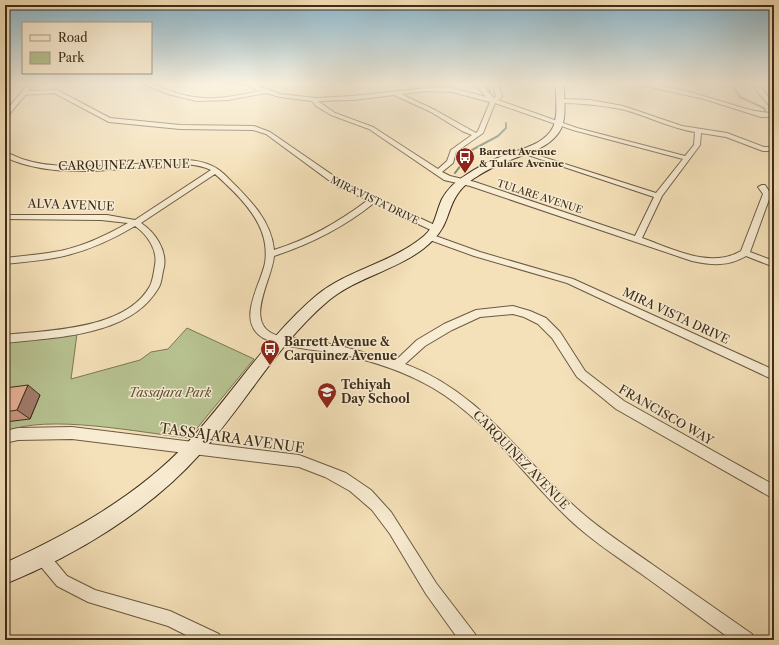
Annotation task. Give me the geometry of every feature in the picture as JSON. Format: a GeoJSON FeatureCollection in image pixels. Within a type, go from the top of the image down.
{"type":"FeatureCollection","features":[{"type":"Feature","properties":{"kind":"street","name":"MIRA VISTA DRIVE"},"geometry":{"type":"LineString","coordinates":[[95,113],[108,120],[180,127],[242,128],[268,133],[315,168],[341,185],[374,199],[433,233],[477,254],[570,281],[774,375]]}},
{"type":"Feature","properties":{"kind":"street","name":"TULARE AVENUE"},"geometry":{"type":"LineString","coordinates":[[332,113],[371,128],[447,178],[638,239],[692,258],[715,262],[733,261],[744,253]]}},
{"type":"Feature","properties":{"kind":"street"},"geometry":{"type":"LineString","coordinates":[[436,113],[464,130],[476,135]]}},
{"type":"Feature","properties":{"kind":"street"},"geometry":{"type":"LineString","coordinates":[[437,172],[448,166],[451,161],[453,151],[457,147],[481,132],[488,113]]}},
{"type":"Feature","properties":{"kind":"street"},"geometry":{"type":"LineString","coordinates":[[528,113],[559,124],[688,158]]}},
{"type":"Feature","properties":{"kind":"street"},"geometry":{"type":"LineString","coordinates":[[5,574],[42,557],[98,527],[150,490],[193,448],[282,339],[315,305],[349,280],[413,250],[433,233],[441,221],[450,195],[462,182],[489,166],[522,152],[547,139],[557,129],[559,124],[559,113]]}},
{"type":"Feature","properties":{"kind":"street"},"geometry":{"type":"LineString","coordinates":[[635,113],[698,131],[709,131],[727,135],[762,149],[774,149]]}},
{"type":"Feature","properties":{"kind":"street"},"geometry":{"type":"LineString","coordinates":[[755,113],[761,115],[774,115]]}},
{"type":"Feature","properties":{"kind":"street"},"geometry":{"type":"LineString","coordinates":[[638,239],[658,196],[697,145],[698,131]]}},
{"type":"Feature","properties":{"kind":"street"},"geometry":{"type":"LineString","coordinates":[[522,152],[658,196]]}},
{"type":"Feature","properties":{"kind":"street","name":"CARQUINEZ AVENUE"},"geometry":{"type":"LineString","coordinates":[[5,154],[33,165],[55,167],[135,166],[189,162],[205,165],[216,170],[250,205],[264,227],[271,254],[254,314],[261,331],[268,336],[334,348],[397,365],[440,386],[482,417],[568,509],[607,542],[746,640]]}},
{"type":"Feature","properties":{"kind":"street"},"geometry":{"type":"LineString","coordinates":[[5,261],[60,254],[101,240],[136,223],[216,170]]}},
{"type":"Feature","properties":{"kind":"street"},"geometry":{"type":"LineString","coordinates":[[768,192],[744,253],[774,264]]}},
{"type":"Feature","properties":{"kind":"street"},"geometry":{"type":"LineString","coordinates":[[271,254],[331,230],[349,220],[374,199]]}},
{"type":"Feature","properties":{"kind":"street","name":"ALVA AVENUE"},"geometry":{"type":"LineString","coordinates":[[5,217],[110,218],[136,223]]}},
{"type":"Feature","properties":{"kind":"street"},"geometry":{"type":"LineString","coordinates":[[5,339],[94,328],[116,320],[138,308],[153,292],[160,276],[160,257],[153,238],[136,223]]}},
{"type":"Feature","properties":{"kind":"street","name":"FRANCISCO WAY"},"geometry":{"type":"LineString","coordinates":[[397,365],[421,343],[448,327],[479,313],[513,310],[527,314],[542,321],[556,335],[581,374],[620,405],[774,492]]}},
{"type":"Feature","properties":{"kind":"street","name":"TASSAJARA AVENUE"},"geometry":{"type":"LineString","coordinates":[[5,437],[18,434],[72,433],[299,461],[328,472],[355,486],[380,509],[401,539],[427,582],[469,640]]}},
{"type":"Feature","properties":{"kind":"street"},"geometry":{"type":"LineString","coordinates":[[42,557],[62,581],[93,597],[170,619],[214,640]]}},
{"type":"Feature","properties":{"kind":"green space","name":"Tassajara Park"},"geometry":{"type":"Polygon","coordinates":[[[187,328],[254,359],[189,438],[69,424],[44,424],[23,427],[5,432],[5,343],[77,334],[71,379],[140,360],[151,352],[168,349],[187,328]]]}},
{"type":"Feature","properties":{"kind":"building"},"geometry":{"type":"Polygon","coordinates":[[[28,385],[17,410],[5,412],[5,388],[28,385]]]}},
{"type":"Feature","properties":{"kind":"waterway"},"geometry":{"type":"LineString","coordinates":[[470,151],[498,136],[506,128],[506,123]]}},
{"type":"Feature","properties":{"kind":"waterway"},"geometry":{"type":"LineString","coordinates":[[455,173],[461,165]]}},
{"type":"Feature","properties":{"kind":"place","name":"Barrett Avenue & Tulare Avenue"},"geometry":{"type":"Point","coordinates":[465,174]}},
{"type":"Feature","properties":{"kind":"place","name":"Barrett Avenue & Carquinez Avenue"},"geometry":{"type":"Point","coordinates":[270,366]}},
{"type":"Feature","properties":{"kind":"place","name":"Tehiyah Day School"},"geometry":{"type":"Point","coordinates":[327,409]}}]}
